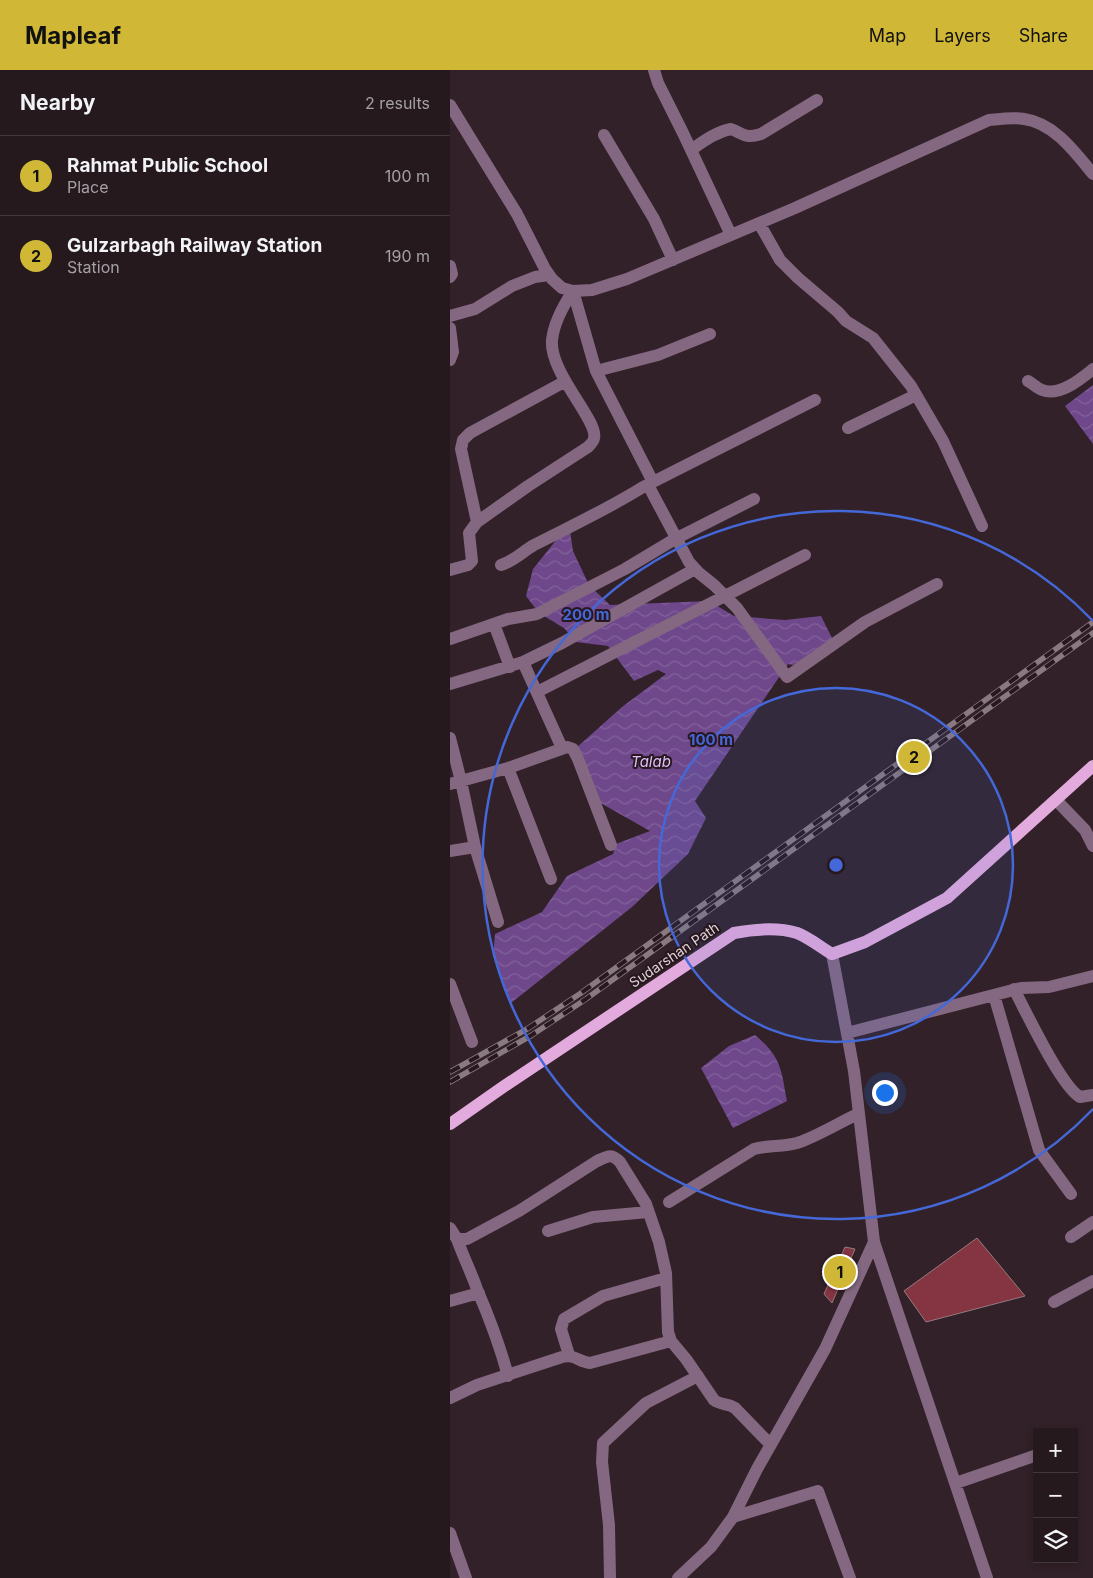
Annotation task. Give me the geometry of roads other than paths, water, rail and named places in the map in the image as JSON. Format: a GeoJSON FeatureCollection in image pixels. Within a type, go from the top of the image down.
{"type":"FeatureCollection","features":[{"type":"Feature","properties":{"kind":"main road"},"geometry":{"type":"LineString","coordinates":[[832,954],[864,942],[947,898],[1093,766]]}},
{"type":"Feature","properties":{"kind":"main road","name":"Sudarshan Path"},"geometry":{"type":"LineString","coordinates":[[450,1124],[502,1087],[734,933],[755,929],[782,930],[799,934],[832,954]]}},
{"type":"Feature","properties":{"kind":"street"},"geometry":{"type":"LineString","coordinates":[[654,70],[658,84],[731,235]]}},
{"type":"Feature","properties":{"kind":"street"},"geometry":{"type":"LineString","coordinates":[[691,150],[722,130],[731,129],[745,136],[752,137],[761,134],[817,100]]}},
{"type":"Feature","properties":{"kind":"street"},"geometry":{"type":"LineString","coordinates":[[450,106],[517,214],[549,275],[562,288],[573,291],[592,290],[627,279],[759,224],[989,120],[1024,118],[1042,124],[1064,142],[1093,174]]}},
{"type":"Feature","properties":{"kind":"street"},"geometry":{"type":"LineString","coordinates":[[604,136],[654,219],[673,260]]}},
{"type":"Feature","properties":{"kind":"street"},"geometry":{"type":"LineString","coordinates":[[759,224],[780,260],[846,321],[873,338],[916,395],[942,441],[982,526]]}},
{"type":"Feature","properties":{"kind":"street"},"geometry":{"type":"LineString","coordinates":[[450,266],[452,274],[450,277]]}},
{"type":"Feature","properties":{"kind":"street"},"geometry":{"type":"LineString","coordinates":[[450,316],[475,309],[518,283],[535,277],[549,275]]}},
{"type":"Feature","properties":{"kind":"street"},"geometry":{"type":"LineString","coordinates":[[573,291],[596,371],[675,538],[694,569],[714,585],[737,608],[787,677],[865,622],[937,584]]}},
{"type":"Feature","properties":{"kind":"street"},"geometry":{"type":"LineString","coordinates":[[450,570],[468,565],[472,560],[469,533],[477,522],[588,447],[594,439],[594,432],[585,414],[564,382],[552,353],[554,327],[562,307],[573,291]]}},
{"type":"Feature","properties":{"kind":"street"},"geometry":{"type":"LineString","coordinates":[[450,328],[453,352],[450,360]]}},
{"type":"Feature","properties":{"kind":"street"},"geometry":{"type":"LineString","coordinates":[[596,371],[658,355],[710,334]]}},
{"type":"Feature","properties":{"kind":"street"},"geometry":{"type":"LineString","coordinates":[[1028,381],[1042,390],[1059,391],[1093,369]]}},
{"type":"Feature","properties":{"kind":"street"},"geometry":{"type":"LineString","coordinates":[[477,522],[461,449],[463,440],[470,433],[564,382]]}},
{"type":"Feature","properties":{"kind":"street"},"geometry":{"type":"LineString","coordinates":[[848,428],[916,395]]}},
{"type":"Feature","properties":{"kind":"street"},"geometry":{"type":"LineString","coordinates":[[501,565],[510,562],[524,551],[616,504],[650,483],[815,400]]}},
{"type":"Feature","properties":{"kind":"street"},"geometry":{"type":"LineString","coordinates":[[450,639],[508,619],[537,614],[625,569],[675,538],[754,499]]}},
{"type":"Feature","properties":{"kind":"street"},"geometry":{"type":"LineString","coordinates":[[537,692],[804,555]]}},
{"type":"Feature","properties":{"kind":"street"},"geometry":{"type":"LineString","coordinates":[[450,684],[523,662],[562,643],[694,569]]}},
{"type":"Feature","properties":{"kind":"street"},"geometry":{"type":"LineString","coordinates":[[494,624],[510,666]]}},
{"type":"Feature","properties":{"kind":"street"},"geometry":{"type":"LineString","coordinates":[[523,662],[562,748]]}},
{"type":"Feature","properties":{"kind":"street"},"geometry":{"type":"LineString","coordinates":[[450,738],[455,782],[498,922]]}},
{"type":"Feature","properties":{"kind":"street"},"geometry":{"type":"LineString","coordinates":[[455,782],[508,768],[562,748],[568,747],[573,749],[611,845]]}},
{"type":"Feature","properties":{"kind":"street"},"geometry":{"type":"LineString","coordinates":[[508,768],[551,879]]}},
{"type":"Feature","properties":{"kind":"street"},"geometry":{"type":"LineString","coordinates":[[1056,800],[1085,830],[1093,846]]}},
{"type":"Feature","properties":{"kind":"street"},"geometry":{"type":"LineString","coordinates":[[450,851],[474,847]]}},
{"type":"Feature","properties":{"kind":"street"},"geometry":{"type":"LineString","coordinates":[[832,954],[854,1071],[874,1242],[988,1578]]}},
{"type":"Feature","properties":{"kind":"street"},"geometry":{"type":"LineString","coordinates":[[847,1033],[1014,989],[1049,987],[1093,976]]}},
{"type":"Feature","properties":{"kind":"street"},"geometry":{"type":"LineString","coordinates":[[450,984],[472,1042]]}},
{"type":"Feature","properties":{"kind":"street"},"geometry":{"type":"LineString","coordinates":[[1014,989],[1050,1057],[1074,1094],[1080,1097],[1093,1095]]}},
{"type":"Feature","properties":{"kind":"street"},"geometry":{"type":"LineString","coordinates":[[994,995],[1039,1150],[1071,1194]]}},
{"type":"Feature","properties":{"kind":"street"},"geometry":{"type":"LineString","coordinates":[[669,1202],[754,1149],[799,1142],[858,1114]]}},
{"type":"Feature","properties":{"kind":"street"},"geometry":{"type":"LineString","coordinates":[[454,1233],[462,1240],[467,1239],[510,1216],[597,1161],[609,1156],[615,1157],[646,1204],[659,1242],[666,1278],[668,1332],[671,1341],[686,1358],[714,1400],[718,1403],[730,1404],[771,1445]]}},
{"type":"Feature","properties":{"kind":"street"},"geometry":{"type":"LineString","coordinates":[[548,1231],[593,1217],[648,1212]]}},
{"type":"Feature","properties":{"kind":"street"},"geometry":{"type":"LineString","coordinates":[[1071,1237],[1093,1222]]}},
{"type":"Feature","properties":{"kind":"street"},"geometry":{"type":"LineString","coordinates":[[454,1233],[479,1293],[508,1376]]}},
{"type":"Feature","properties":{"kind":"street"},"geometry":{"type":"LineString","coordinates":[[678,1578],[710,1547],[733,1518],[771,1445],[825,1349],[874,1242]]}},
{"type":"Feature","properties":{"kind":"street"},"geometry":{"type":"LineString","coordinates":[[569,1356],[561,1329],[564,1319],[603,1296],[666,1278]]}},
{"type":"Feature","properties":{"kind":"street"},"geometry":{"type":"LineString","coordinates":[[1054,1302],[1093,1281]]}},
{"type":"Feature","properties":{"kind":"street"},"geometry":{"type":"LineString","coordinates":[[450,1301],[479,1293]]}},
{"type":"Feature","properties":{"kind":"street"},"geometry":{"type":"LineString","coordinates":[[450,1398],[477,1385],[569,1356],[590,1363],[671,1341]]}},
{"type":"Feature","properties":{"kind":"street"},"geometry":{"type":"LineString","coordinates":[[610,1578],[609,1524],[601,1448],[603,1443],[646,1403],[698,1376]]}},
{"type":"Feature","properties":{"kind":"street"},"geometry":{"type":"LineString","coordinates":[[956,1483],[1033,1456]]}},
{"type":"Feature","properties":{"kind":"street"},"geometry":{"type":"LineString","coordinates":[[733,1518],[818,1491],[850,1578]]}},
{"type":"Feature","properties":{"kind":"street"},"geometry":{"type":"LineString","coordinates":[[450,1533],[466,1578]]}},
{"type":"Feature","properties":{"kind":"water"},"geometry":{"type":"Polygon","coordinates":[[[1093,385],[1093,444],[1065,406],[1093,385]]]}},
{"type":"Feature","properties":{"kind":"water","name":"Talab"},"geometry":{"type":"Polygon","coordinates":[[[569,524],[573,551],[589,585],[610,605],[709,601],[734,616],[785,620],[821,616],[835,644],[793,665],[788,664],[695,801],[706,818],[688,854],[632,907],[511,1003],[493,956],[495,934],[542,912],[567,876],[613,854],[616,844],[650,831],[597,801],[576,748],[622,707],[666,674],[658,670],[634,681],[608,646],[576,642],[564,628],[539,613],[526,596],[533,569],[569,524]]]}},
{"type":"Feature","properties":{"kind":"water"},"geometry":{"type":"Polygon","coordinates":[[[755,1035],[775,1057],[781,1071],[787,1101],[733,1128],[701,1068],[729,1046],[755,1035]]]}},
{"type":"Feature","properties":{"kind":"railway"},"geometry":{"type":"LineString","coordinates":[[450,1072],[527,1029],[581,993],[1093,622]]}},
{"type":"Feature","properties":{"kind":"railway"},"geometry":{"type":"LineString","coordinates":[[450,1082],[532,1035],[586,999],[1093,633]]}},
{"type":"Feature","properties":{"kind":"place","name":"Gulzarbagh Railway Station"},"geometry":{"type":"Point","coordinates":[914,757]}},
{"type":"Feature","properties":{"kind":"place","name":"Rahmat Public School"},"geometry":{"type":"Point","coordinates":[840,1272]}}]}
